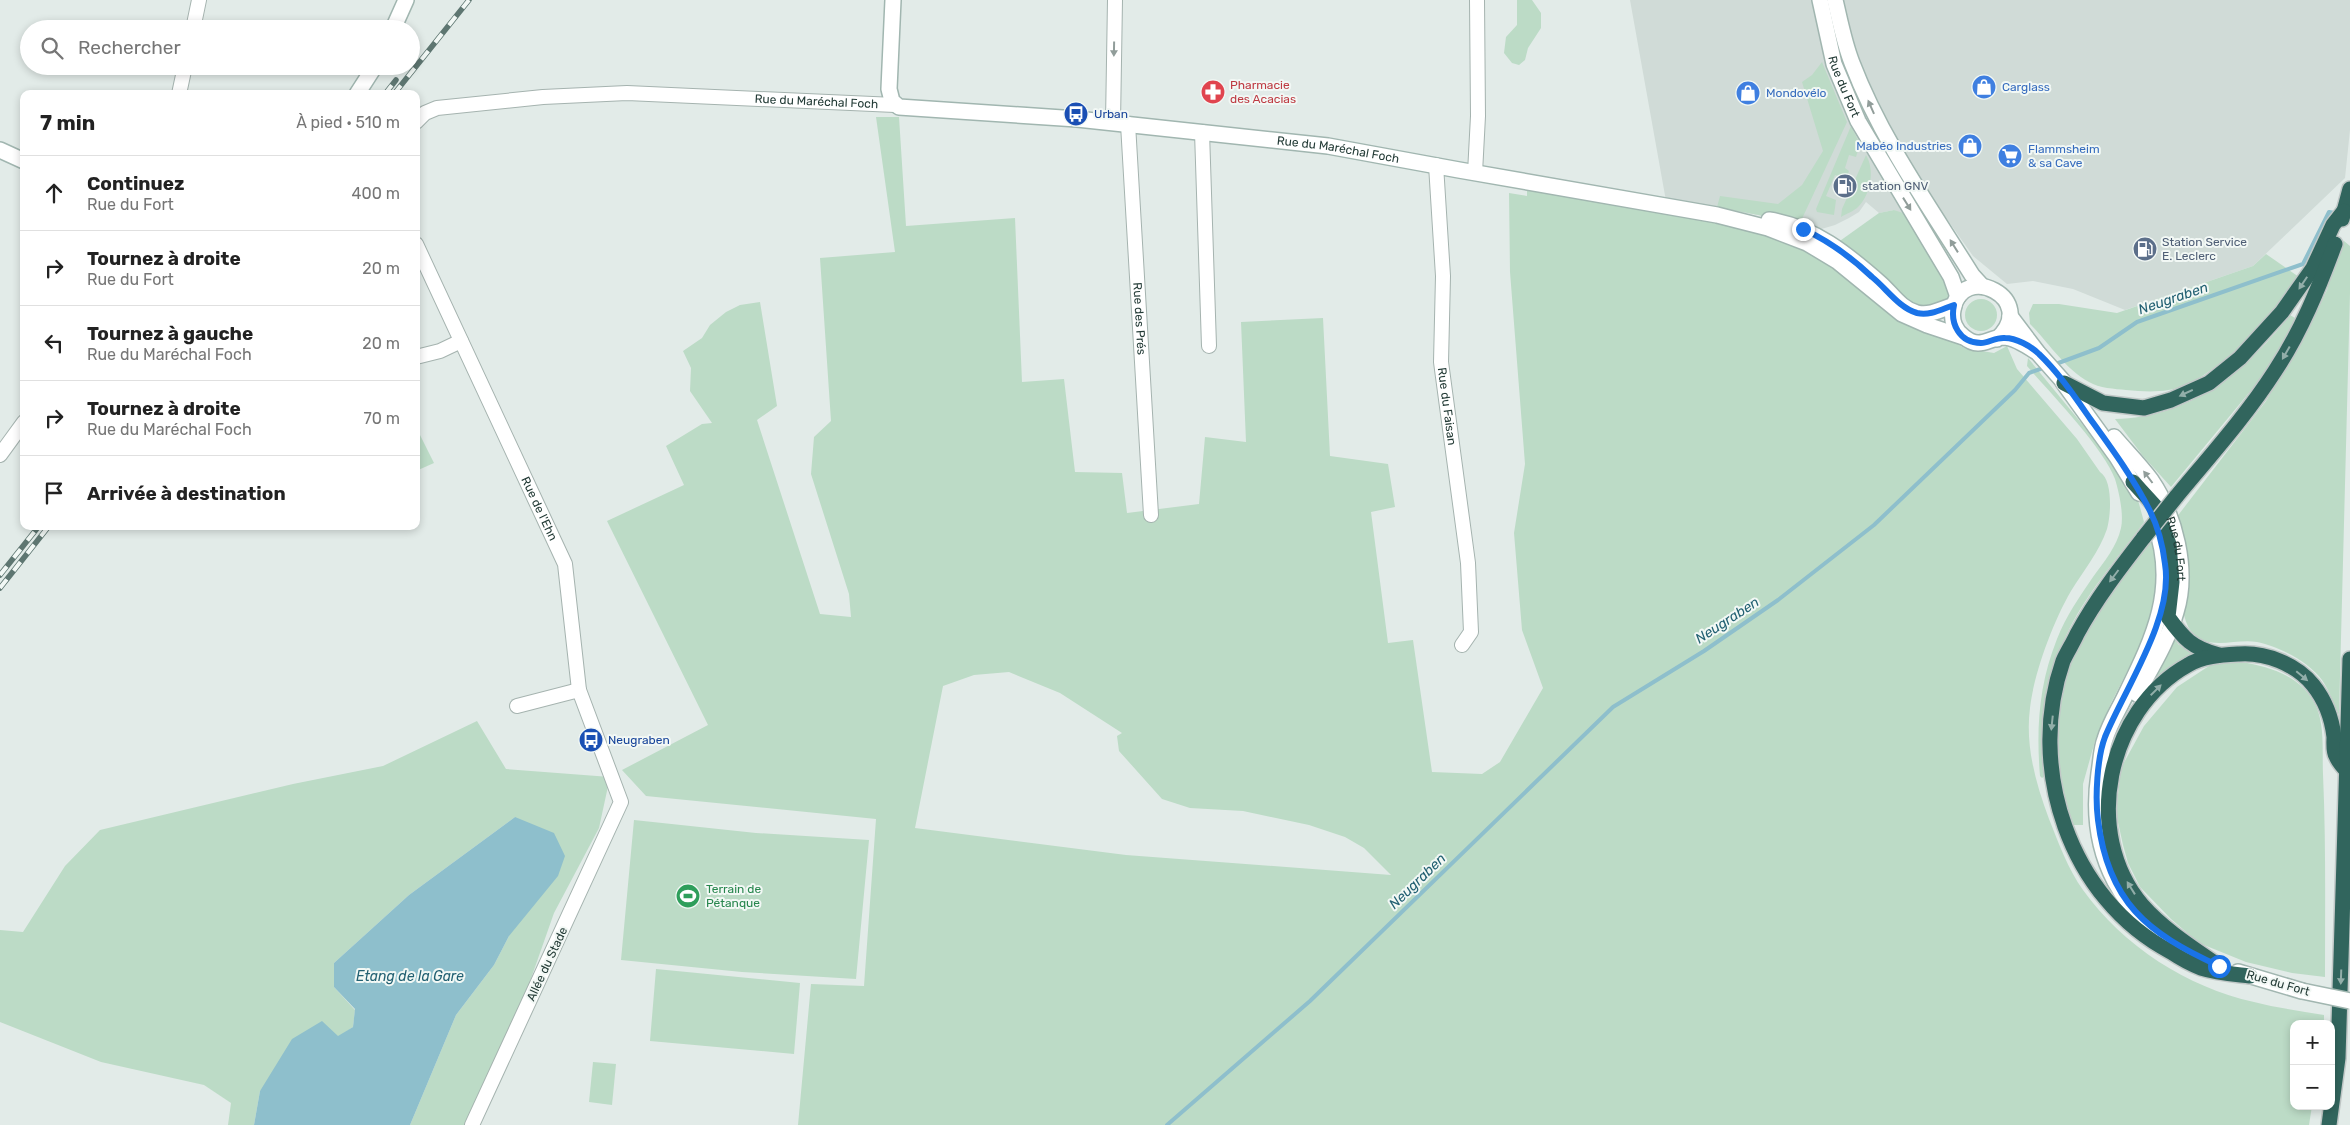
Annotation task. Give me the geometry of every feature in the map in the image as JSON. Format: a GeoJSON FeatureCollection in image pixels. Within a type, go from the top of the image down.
{"type":"FeatureCollection","features":[{"type":"Feature","properties":{"kind":"highway"},"geometry":{"type":"LineString","coordinates":[[2250,976],[2223,973],[2199,967],[2156,945],[2138,933],[2098,892],[2086,873],[2065,829],[2058,808],[2050,744],[2055,690],[2064,659],[2097,600],[2144,537],[2255,401],[2276,370],[2312,302],[2336,241],[2350,189]]}},
{"type":"Feature","properties":{"kind":"highway"},"geometry":{"type":"LineString","coordinates":[[2060,378],[2103,403],[2144,408],[2171,400],[2209,383],[2240,358],[2282,312],[2313,268],[2333,224],[2344,211]]}},
{"type":"Feature","properties":{"kind":"highway"},"geometry":{"type":"LineString","coordinates":[[2133,482],[2155,506],[2169,544],[2172,582],[2168,617],[2185,640],[2202,651],[2219,655]]}},
{"type":"Feature","properties":{"kind":"highway"},"geometry":{"type":"LineString","coordinates":[[2219,966],[2171,932],[2142,905],[2123,874],[2113,845],[2108,810],[2109,784],[2119,744],[2137,711],[2157,688],[2188,664],[2219,655],[2248,653],[2263,655],[2278,660],[2296,670],[2313,685],[2332,719],[2335,756],[2346,771]]}},
{"type":"Feature","properties":{"kind":"highway"},"geometry":{"type":"LineString","coordinates":[[2330,1125],[2338,1058],[2350,659]]}},
{"type":"Feature","properties":{"kind":"main road"},"geometry":{"type":"LineString","coordinates":[[397,20],[406,0]]}},
{"type":"Feature","properties":{"kind":"main road"},"geometry":{"type":"LineString","coordinates":[[892,0],[889,97],[895,105]]}},
{"type":"Feature","properties":{"kind":"main road","name":"Rue du Fort"},"geometry":{"type":"LineString","coordinates":[[1820,0],[1834,64],[1858,121],[1952,277],[1956,301],[1953,322],[1963,337],[1980,343],[2003,337],[2014,340],[2038,353]]}},
{"type":"Feature","properties":{"kind":"main road","name":"Rue du Fort"},"geometry":{"type":"LineString","coordinates":[[1835,0],[1852,61],[1874,114],[1913,182],[1972,275],[1982,286],[1991,288],[2005,299],[2010,316],[2038,353],[2150,479],[2165,504],[2175,536],[2181,573],[2177,611],[2163,647],[2112,742],[2096,799]]}},
{"type":"Feature","properties":{"kind":"main road"},"geometry":{"type":"LineString","coordinates":[[360,90],[369,75]]}},
{"type":"Feature","properties":{"kind":"main road","name":"Rue du Maréchal Foch"},"geometry":{"type":"LineString","coordinates":[[895,105],[906,108],[1120,123],[1328,146],[1717,215],[1785,223],[1818,236],[1849,257],[1898,302],[1911,311],[1931,313],[1956,301]]}},
{"type":"Feature","properties":{"kind":"main road"},"geometry":{"type":"LineString","coordinates":[[0,150],[20,159]]}},
{"type":"Feature","properties":{"kind":"main road","name":"Rue du Maréchal Foch"},"geometry":{"type":"LineString","coordinates":[[1717,215],[1768,228],[1807,243],[1838,261],[1902,314],[1963,337]]}},
{"type":"Feature","properties":{"kind":"main road"},"geometry":{"type":"LineString","coordinates":[[1956,301],[1964,291],[1982,286]]}},
{"type":"Feature","properties":{"kind":"main road"},"geometry":{"type":"LineString","coordinates":[[1997,339],[2004,333],[2010,316]]}},
{"type":"Feature","properties":{"kind":"main road","name":"Rue du Fort"},"geometry":{"type":"LineString","coordinates":[[2060,378],[2133,482],[2151,512],[2166,566],[2164,594],[2153,633],[2104,740],[2096,799],[2103,849],[2110,874],[2124,898],[2152,928],[2179,947],[2219,966],[2250,976],[2302,991],[2350,1000]]}},
{"type":"Feature","properties":{"kind":"street"},"geometry":{"type":"LineString","coordinates":[[195,20],[200,0]]}},
{"type":"Feature","properties":{"kind":"street","name":"Rue des Prés"},"geometry":{"type":"LineString","coordinates":[[1115,0],[1120,123],[1151,515]]}},
{"type":"Feature","properties":{"kind":"street"},"geometry":{"type":"LineString","coordinates":[[1475,173],[1478,116],[1477,0]]}},
{"type":"Feature","properties":{"kind":"street"},"geometry":{"type":"LineString","coordinates":[[180,90],[183,75]]}},
{"type":"Feature","properties":{"kind":"street","name":"Rue du Maréchal Foch"},"geometry":{"type":"LineString","coordinates":[[420,119],[431,110],[543,97],[627,93],[895,105]]}},
{"type":"Feature","properties":{"kind":"street"},"geometry":{"type":"LineString","coordinates":[[1202,132],[1209,346]]}},
{"type":"Feature","properties":{"kind":"street","name":"Rue du Faisan"},"geometry":{"type":"LineString","coordinates":[[1436,164],[1443,276],[1441,362],[1468,563],[1471,632],[1462,645]]}},
{"type":"Feature","properties":{"kind":"street","name":"Rue de l'Ehn"},"geometry":{"type":"LineString","coordinates":[[420,253],[565,564],[579,690],[621,802]]}},
{"type":"Feature","properties":{"kind":"street"},"geometry":{"type":"LineString","coordinates":[[420,356],[440,351],[461,341]]}},
{"type":"Feature","properties":{"kind":"street"},"geometry":{"type":"LineString","coordinates":[[0,455],[6,437],[20,425]]}},
{"type":"Feature","properties":{"kind":"street"},"geometry":{"type":"LineString","coordinates":[[517,706],[579,690]]}},
{"type":"Feature","properties":{"kind":"street","name":"Allée du Stade"},"geometry":{"type":"LineString","coordinates":[[472,1125],[621,802]]}},
{"type":"Feature","properties":{"kind":"shaded area"},"geometry":{"type":"Polygon","coordinates":[[[1630,0],[2350,0],[2350,130],[2345,178],[2253,266],[2125,310],[2073,289],[2033,281],[2007,284],[1973,256],[1944,215],[1917,225],[1894,210],[1879,213],[1866,202],[1859,212],[1849,218],[1818,230],[1800,223],[1717,207],[1666,201],[1630,0]]]}},
{"type":"Feature","properties":{"kind":"green space"},"geometry":{"type":"Polygon","coordinates":[[[1517,0],[1532,0],[1541,13],[1541,28],[1528,48],[1525,60],[1519,65],[1512,63],[1504,53],[1506,37],[1517,25],[1517,0]]]}},
{"type":"Feature","properties":{"kind":"green space"},"geometry":{"type":"Polygon","coordinates":[[[1822,62],[1847,122],[1800,223],[1717,207],[1720,196],[1778,204],[1802,185],[1823,151],[1802,82],[1812,75],[1822,62]]]}},
{"type":"Feature","properties":{"kind":"green space"},"geometry":{"type":"Polygon","coordinates":[[[876,117],[899,117],[906,226],[1015,218],[1022,382],[1064,379],[1075,472],[1122,473],[1127,513],[1199,504],[1205,437],[1246,442],[1241,322],[1323,318],[1330,456],[1388,464],[1395,507],[1371,512],[1388,643],[1413,640],[1432,772],[1482,774],[1500,762],[1543,688],[1522,630],[1514,533],[1525,464],[1510,272],[1509,193],[1527,196],[1527,189],[1752,229],[1813,252],[1964,348],[1994,353],[2007,346],[2017,369],[2077,439],[2104,476],[2110,498],[2108,523],[2104,537],[2096,553],[2071,591],[2058,617],[2045,648],[2032,694],[2029,722],[2030,751],[2036,779],[2049,819],[2068,865],[2083,890],[2117,929],[2158,961],[2181,975],[2229,995],[2271,1006],[2324,1015],[2324,1020],[2290,1020],[2290,1110],[2311,1110],[2309,1125],[798,1125],[811,984],[864,986],[876,819],[646,796],[622,770],[708,725],[607,521],[684,485],[666,446],[702,424],[712,423],[690,391],[691,368],[683,351],[702,338],[710,325],[726,312],[740,305],[760,302],[777,406],[757,420],[820,614],[851,617],[849,594],[811,474],[814,437],[831,421],[820,258],[895,252],[876,117]],[[1009,672],[974,675],[943,686],[915,828],[1126,855],[1391,875],[1364,848],[1345,837],[1309,825],[1243,811],[1190,808],[1162,799],[1119,751],[1117,736],[1122,733],[1060,693],[1009,672]]]}},
{"type":"Feature","properties":{"kind":"green space"},"geometry":{"type":"Polygon","coordinates":[[[1851,126],[1860,144],[1856,157],[1849,155],[1845,168],[1849,171],[1846,179],[1835,175],[1826,196],[1836,200],[1834,215],[1817,212],[1816,209],[1851,126]]]}},
{"type":"Feature","properties":{"kind":"green space"},"geometry":{"type":"Polygon","coordinates":[[[1866,155],[1871,175],[1869,189],[1862,202],[1856,208],[1841,217],[1842,209],[1866,155]]]}},
{"type":"Feature","properties":{"kind":"green space"},"geometry":{"type":"Polygon","coordinates":[[[1894,210],[1909,215],[1944,277],[1949,291],[1947,301],[1938,307],[1909,305],[1837,243],[1879,213],[1894,210]]]}},
{"type":"Feature","properties":{"kind":"green space"},"geometry":{"type":"Polygon","coordinates":[[[2344,241],[2350,246],[2350,293],[2339,715],[2322,680],[2309,667],[2293,656],[2274,647],[2257,642],[2214,643],[2205,641],[2191,631],[2186,622],[2180,594],[2176,518],[2266,401],[2308,330],[2327,290],[2338,245],[2344,241]]]}},
{"type":"Feature","properties":{"kind":"green space"},"geometry":{"type":"Polygon","coordinates":[[[2266,254],[2299,277],[2290,291],[2264,322],[2233,353],[2201,377],[2179,388],[2164,391],[2142,391],[2112,389],[2093,384],[2072,370],[2030,324],[2029,313],[2033,304],[2059,304],[2117,313],[2253,266],[2266,254]]]}},
{"type":"Feature","properties":{"kind":"green space"},"geometry":{"type":"Polygon","coordinates":[[[1981,299],[1987,300],[1992,304],[1996,309],[1996,321],[1992,326],[1987,330],[1981,331],[1975,330],[1970,326],[1966,321],[1965,315],[1966,309],[1970,304],[1975,300],[1981,299]]]}},
{"type":"Feature","properties":{"kind":"green space"},"geometry":{"type":"Polygon","coordinates":[[[2290,315],[2295,318],[2286,341],[2267,371],[2171,487],[2143,456],[2115,419],[2142,417],[2168,410],[2214,388],[2255,355],[2290,315]]]}},
{"type":"Feature","properties":{"kind":"green space"},"geometry":{"type":"Polygon","coordinates":[[[2028,358],[2110,458],[2138,500],[2144,522],[2082,607],[2058,654],[2048,688],[2043,741],[2045,776],[2042,778],[2040,776],[2038,741],[2040,706],[2051,656],[2069,614],[2113,547],[2119,535],[2122,516],[2117,484],[2109,466],[2076,421],[2027,366],[2028,358]]]}},
{"type":"Feature","properties":{"kind":"green space"},"geometry":{"type":"Polygon","coordinates":[[[420,435],[434,463],[420,469],[420,435]]]}},
{"type":"Feature","properties":{"kind":"green space"},"geometry":{"type":"Polygon","coordinates":[[[2152,541],[2158,569],[2157,604],[2148,631],[2111,703],[2095,741],[2083,784],[2083,825],[2071,825],[2062,791],[2058,754],[2058,718],[2063,682],[2087,627],[2106,596],[2127,567],[2152,541]]]}},
{"type":"Feature","properties":{"kind":"green space"},"geometry":{"type":"Polygon","coordinates":[[[2172,634],[2178,644],[2195,656],[2151,687],[2148,686],[2172,634]]]}},
{"type":"Feature","properties":{"kind":"green space"},"geometry":{"type":"Polygon","coordinates":[[[2241,662],[2274,670],[2294,680],[2310,696],[2319,714],[2322,740],[2325,825],[2325,977],[2292,973],[2246,962],[2199,943],[2171,919],[2140,887],[2128,863],[2123,845],[2116,813],[2121,768],[2144,726],[2177,687],[2212,664],[2241,662]]]}},
{"type":"Feature","properties":{"kind":"green space"},"geometry":{"type":"Polygon","coordinates":[[[477,721],[506,769],[610,777],[599,828],[554,913],[528,987],[465,1125],[410,1125],[456,1015],[494,965],[509,936],[515,817],[409,895],[334,963],[334,987],[355,1010],[353,1027],[260,1091],[254,1125],[228,1125],[231,1103],[204,1085],[101,1062],[0,1022],[0,930],[23,932],[65,866],[100,830],[293,784],[383,766],[477,721]]]}},
{"type":"Feature","properties":{"kind":"green space"},"geometry":{"type":"Polygon","coordinates":[[[634,820],[756,833],[869,840],[856,979],[742,972],[621,960],[634,820]]]}},
{"type":"Feature","properties":{"kind":"green space"},"geometry":{"type":"Polygon","coordinates":[[[656,969],[800,983],[794,1054],[650,1041],[656,969]]]}},
{"type":"Feature","properties":{"kind":"green space"},"geometry":{"type":"Polygon","coordinates":[[[593,1062],[616,1064],[612,1105],[589,1102],[593,1062]]]}},
{"type":"Feature","properties":{"kind":"water","name":"Etang de la Gare"},"geometry":{"type":"Polygon","coordinates":[[[515,817],[554,833],[565,856],[558,876],[509,936],[494,965],[456,1015],[410,1125],[254,1125],[260,1091],[292,1039],[322,1021],[338,1036],[353,1027],[355,1009],[334,987],[334,963],[409,895],[515,817]]]}},
{"type":"Feature","properties":{"kind":"waterway","name":"Neugraben"},"geometry":{"type":"LineString","coordinates":[[2053,365],[2099,348],[2137,322],[2303,264],[2329,212],[2335,213]]}},
{"type":"Feature","properties":{"kind":"waterway","name":"Neugraben"},"geometry":{"type":"LineString","coordinates":[[1167,1125],[1310,1001],[1613,707],[1704,651],[1778,600],[1874,525],[2015,390],[2029,373],[2046,367]]}},
{"type":"Feature","properties":{"kind":"railway"},"geometry":{"type":"LineString","coordinates":[[420,61],[469,0]]}},
{"type":"Feature","properties":{"kind":"railway"},"geometry":{"type":"LineString","coordinates":[[397,90],[409,75]]}},
{"type":"Feature","properties":{"kind":"railway"},"geometry":{"type":"LineString","coordinates":[[388,90],[396,80]]}},
{"type":"Feature","properties":{"kind":"railway"},"geometry":{"type":"LineString","coordinates":[[0,575],[36,530]]}},
{"type":"Feature","properties":{"kind":"railway"},"geometry":{"type":"LineString","coordinates":[[0,588],[46,530]]}},
{"type":"Feature","properties":{"kind":"place","name":"Carglass"},"geometry":{"type":"Point","coordinates":[1984,87]}},
{"type":"Feature","properties":{"kind":"place","name":"Pharmacie des Acacias"},"geometry":{"type":"Point","coordinates":[1213,92]}},
{"type":"Feature","properties":{"kind":"place","name":"Mondovélo"},"geometry":{"type":"Point","coordinates":[1748,93]}},
{"type":"Feature","properties":{"kind":"place","name":"Urban"},"geometry":{"type":"Point","coordinates":[1076,114]}},
{"type":"Feature","properties":{"kind":"place","name":"Mabéo Industries"},"geometry":{"type":"Point","coordinates":[1970,146]}},
{"type":"Feature","properties":{"kind":"place","name":"Flammsheim & sa Cave"},"geometry":{"type":"Point","coordinates":[2010,156]}},
{"type":"Feature","properties":{"kind":"place","name":"station GNV"},"geometry":{"type":"Point","coordinates":[1845,186]}},
{"type":"Feature","properties":{"kind":"place","name":"Station Service E. Leclerc"},"geometry":{"type":"Point","coordinates":[2145,249]}},
{"type":"Feature","properties":{"kind":"place","name":"Neugraben"},"geometry":{"type":"Point","coordinates":[591,740]}},
{"type":"Feature","properties":{"kind":"place","name":"Terrain de Pétanque"},"geometry":{"type":"Point","coordinates":[688,896]}},
{"type":"Feature","properties":{"kind":"route"},"geometry":{"type":"LineString","coordinates":[[1803,229],[1837,247],[1874,278],[1898,302],[1911,311],[1925,314],[1954,305],[1952,313],[1953,322],[1963,337],[1980,343],[2003,337],[2020,342],[2038,353],[2063,381],[2117,457],[2151,512],[2166,566],[2164,594],[2153,633],[2135,676],[2104,740],[2096,799],[2100,841],[2110,874],[2124,898],[2136,913],[2152,928],[2179,947],[2219,966]]}}]}
